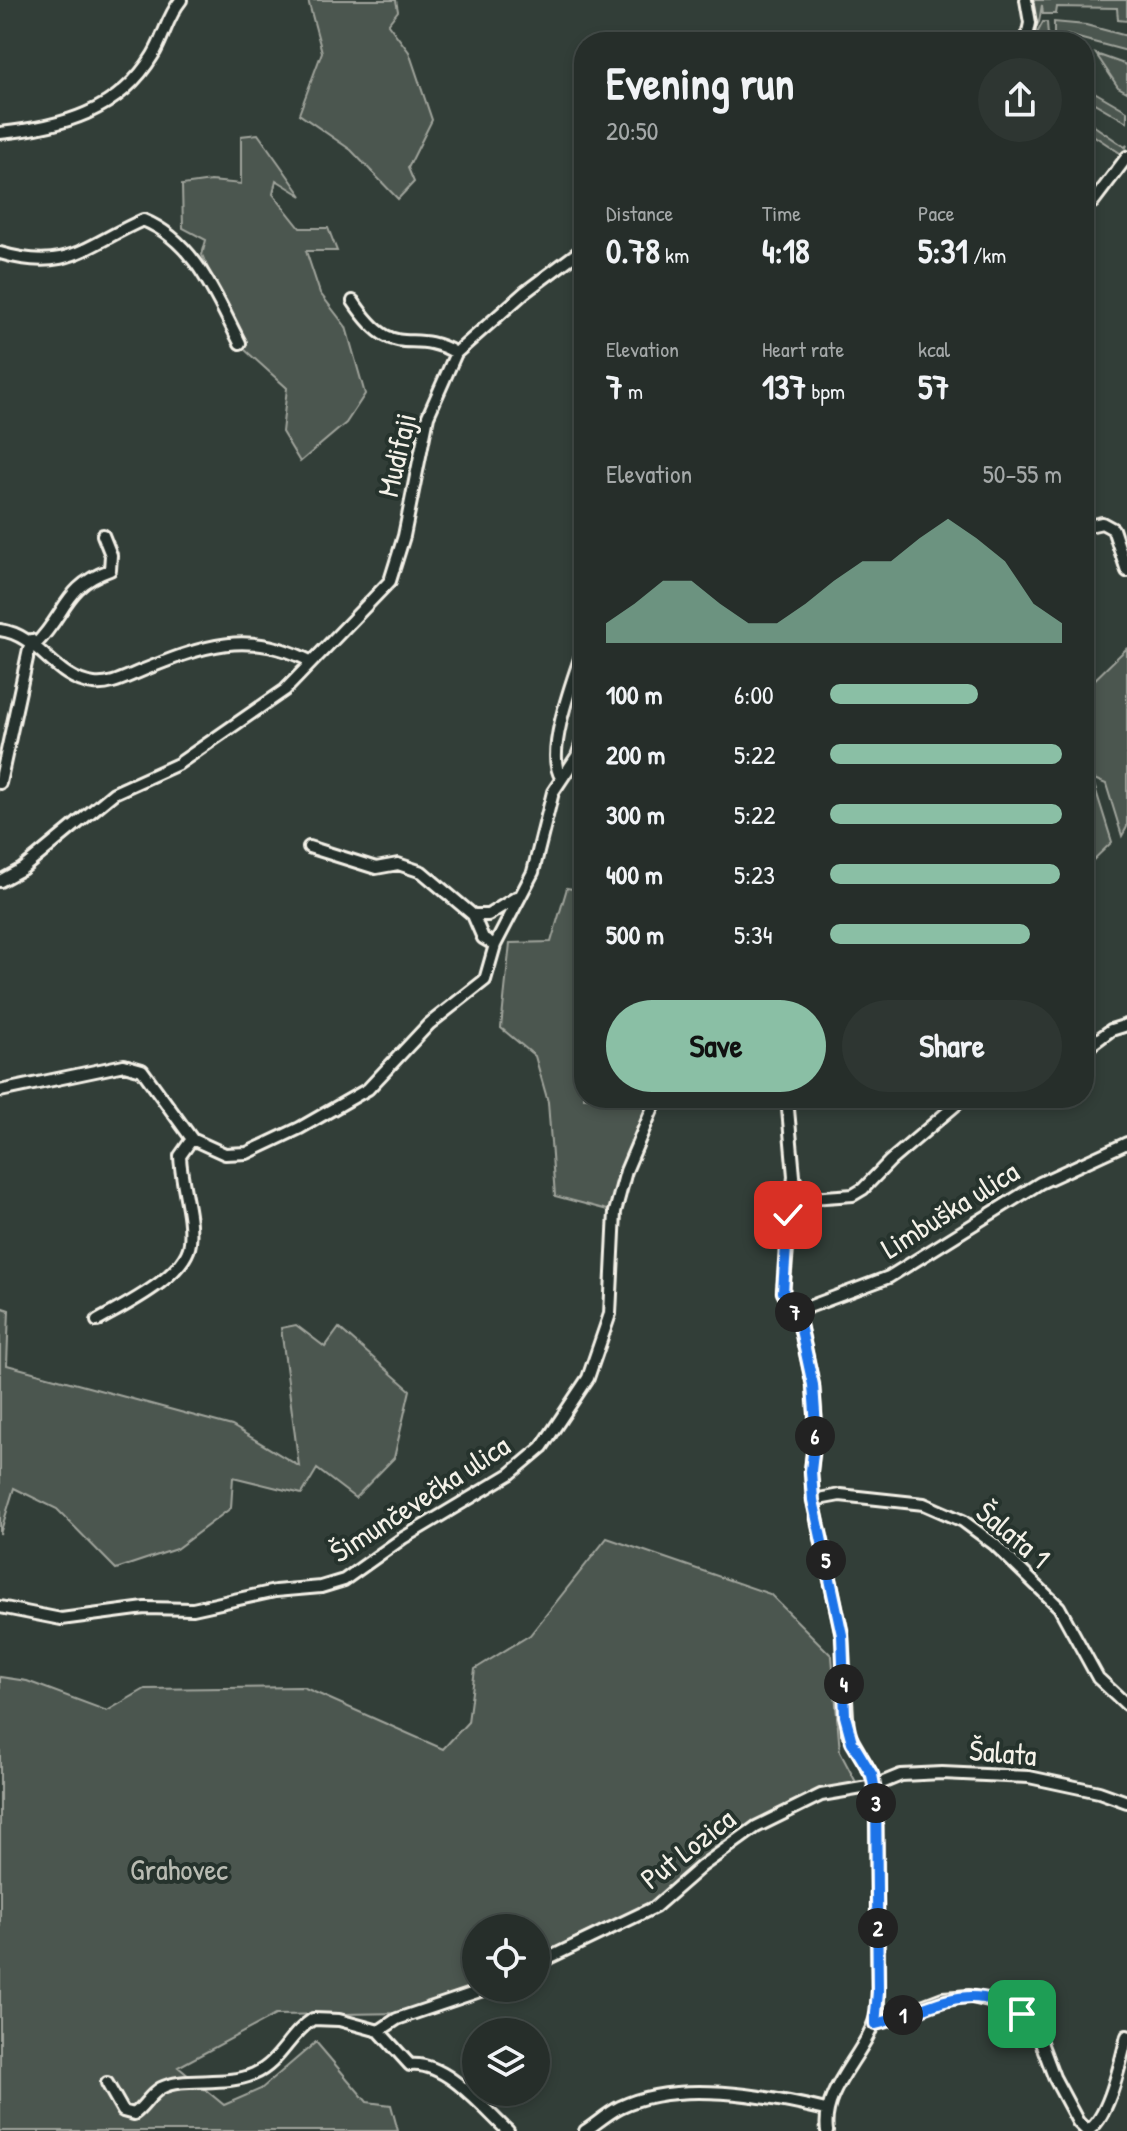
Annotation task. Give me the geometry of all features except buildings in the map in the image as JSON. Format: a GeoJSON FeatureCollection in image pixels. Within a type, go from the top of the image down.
{"type":"FeatureCollection","features":[{"type":"Feature","properties":{"kind":"street"},"geometry":{"type":"LineString","coordinates":[[0,133],[54,127],[108,104],[125,90],[153,56],[170,12],[181,0]]}},
{"type":"Feature","properties":{"kind":"street"},"geometry":{"type":"LineString","coordinates":[[1026,0],[1030,23],[1028,32]]}},
{"type":"Feature","properties":{"kind":"street"},"geometry":{"type":"LineString","coordinates":[[1094,201],[1127,157]]}},
{"type":"Feature","properties":{"kind":"street"},"geometry":{"type":"LineString","coordinates":[[0,253],[22,260],[50,261],[80,255],[143,220],[159,226],[201,270],[240,343]]}},
{"type":"Feature","properties":{"kind":"street"},"geometry":{"type":"LineString","coordinates":[[353,301],[367,322],[383,336],[396,342],[441,344],[456,353],[525,292],[574,255]]}},
{"type":"Feature","properties":{"kind":"street","name":"Mudifaji"},"geometry":{"type":"LineString","coordinates":[[0,881],[22,869],[114,793],[178,764],[285,690],[390,581],[404,536],[428,416],[456,353]]}},
{"type":"Feature","properties":{"kind":"street"},"geometry":{"type":"LineString","coordinates":[[1094,525],[1102,523],[1113,529],[1127,571]]}},
{"type":"Feature","properties":{"kind":"street"},"geometry":{"type":"LineString","coordinates":[[0,783],[33,642],[49,631],[77,587],[110,570],[111,555],[103,535]]}},
{"type":"Feature","properties":{"kind":"street"},"geometry":{"type":"LineString","coordinates":[[0,630],[33,642],[59,669],[94,684],[116,682],[200,648],[233,642],[266,644],[312,662]]}},
{"type":"Feature","properties":{"kind":"street"},"geometry":{"type":"LineString","coordinates":[[561,777],[555,769],[558,744],[574,684]]}},
{"type":"Feature","properties":{"kind":"street"},"geometry":{"type":"LineString","coordinates":[[0,1091],[124,1065],[142,1070],[192,1139],[225,1154],[247,1153],[300,1128],[368,1089],[429,1024],[485,980],[495,945],[517,897],[533,872],[549,804],[561,777],[574,760]]}},
{"type":"Feature","properties":{"kind":"street"},"geometry":{"type":"LineString","coordinates":[[309,847],[376,868],[398,864],[422,872],[473,915],[483,938],[495,945]]}},
{"type":"Feature","properties":{"kind":"street"},"geometry":{"type":"LineString","coordinates":[[473,915],[488,915],[517,897]]}},
{"type":"Feature","properties":{"kind":"street"},"geometry":{"type":"LineString","coordinates":[[1094,1043],[1111,1030],[1127,1025]]}},
{"type":"Feature","properties":{"kind":"street","name":"Šimunčevečka ulica"},"geometry":{"type":"LineString","coordinates":[[0,1607],[61,1619],[145,1608],[193,1609],[275,1591],[321,1587],[344,1580],[403,1538],[510,1474],[542,1447],[588,1378],[610,1314],[615,1212],[626,1171],[653,1108]]}},
{"type":"Feature","properties":{"kind":"street"},"geometry":{"type":"LineString","coordinates":[[788,1108],[794,1176],[781,1279],[783,1292],[795,1312],[813,1385],[816,1427],[811,1471],[813,1500],[842,1635],[848,1733],[872,1775],[874,1786],[878,1931],[875,2024],[826,2110],[827,2131]]}},
{"type":"Feature","properties":{"kind":"street"},"geometry":{"type":"LineString","coordinates":[[788,1215],[811,1198],[853,1195],[863,1189],[890,1161],[952,1108]]}},
{"type":"Feature","properties":{"kind":"street"},"geometry":{"type":"LineString","coordinates":[[97,1321],[161,1281],[185,1256],[190,1245],[180,1156],[192,1139]]}},
{"type":"Feature","properties":{"kind":"street","name":"Limbuška ulica"},"geometry":{"type":"LineString","coordinates":[[795,1312],[889,1277],[1028,1190],[1127,1143]]}},
{"type":"Feature","properties":{"kind":"street"},"geometry":{"type":"LineString","coordinates":[[794,1176],[799,1189],[811,1198]]}},
{"type":"Feature","properties":{"kind":"street","name":"Šalata 1"},"geometry":{"type":"LineString","coordinates":[[813,1500],[840,1495],[924,1504],[970,1526],[1059,1607],[1098,1678],[1127,1705]]}},
{"type":"Feature","properties":{"kind":"street","name":"Šalata"},"geometry":{"type":"LineString","coordinates":[[874,1786],[901,1775],[1029,1777],[1099,1792],[1127,1802]]}},
{"type":"Feature","properties":{"kind":"street","name":"Put Lozica"},"geometry":{"type":"LineString","coordinates":[[550,1957],[655,1907],[702,1866],[763,1822],[821,1795],[874,1786]]}},
{"type":"Feature","properties":{"kind":"street"},"geometry":{"type":"LineString","coordinates":[[875,2024],[943,1998],[969,1996],[1012,2007],[1036,2029],[1054,2077],[1078,2122],[1087,2131],[1094,2126],[1105,2108],[1127,2036]]}},
{"type":"Feature","properties":{"kind":"street"},"geometry":{"type":"LineString","coordinates":[[379,2031],[397,2019],[462,1997]]}},
{"type":"Feature","properties":{"kind":"street"},"geometry":{"type":"LineString","coordinates":[[107,2083],[123,2111],[134,2114],[164,2086],[220,2084],[256,2074],[270,2065],[293,2034],[313,2019],[339,2020],[379,2031],[410,2065],[424,2064],[438,2070],[508,2131]]}},
{"type":"Feature","properties":{"kind":"street"},"geometry":{"type":"LineString","coordinates":[[585,2131],[622,2106],[662,2096],[758,2094],[826,2110]]}},
{"type":"Feature","properties":{"kind":"green space"},"geometry":{"type":"Polygon","coordinates":[[[308,0],[396,0],[398,11],[388,24],[409,52],[432,120],[408,168],[414,182],[398,199],[351,150],[299,114],[322,52],[308,0]]]}},
{"type":"Feature","properties":{"kind":"green space"},"geometry":{"type":"Polygon","coordinates":[[[1028,0],[1127,0],[1127,21],[1118,20],[1117,8],[1057,7],[1056,14],[1043,14],[1042,5],[1039,22],[1033,32],[1029,32],[1028,0]]]}},
{"type":"Feature","properties":{"kind":"green space"},"geometry":{"type":"Polygon","coordinates":[[[1043,22],[1047,22],[1048,32],[1038,32],[1043,22]]]}},
{"type":"Feature","properties":{"kind":"green space"},"geometry":{"type":"Polygon","coordinates":[[[1054,22],[1086,25],[1127,36],[1127,51],[1094,42],[1094,32],[1054,32],[1054,22]]]}},
{"type":"Feature","properties":{"kind":"green space"},"geometry":{"type":"Polygon","coordinates":[[[1096,54],[1127,65],[1127,92],[1118,87],[1096,54]]]}},
{"type":"Feature","properties":{"kind":"green space"},"geometry":{"type":"Polygon","coordinates":[[[1094,92],[1127,111],[1127,122],[1094,103],[1094,92]]]}},
{"type":"Feature","properties":{"kind":"green space"},"geometry":{"type":"Polygon","coordinates":[[[1094,126],[1125,147],[1127,145],[1123,155],[1094,136],[1094,126]]]}},
{"type":"Feature","properties":{"kind":"green space"},"geometry":{"type":"Polygon","coordinates":[[[258,134],[302,196],[276,180],[273,194],[300,228],[328,228],[337,251],[306,251],[320,293],[346,327],[365,394],[346,423],[300,462],[282,432],[287,388],[245,350],[202,255],[206,240],[183,228],[182,185],[211,181],[241,184],[241,136],[258,134]]]}},
{"type":"Feature","properties":{"kind":"green space"},"geometry":{"type":"Polygon","coordinates":[[[1127,648],[1127,827],[1122,836],[1106,784],[1094,779],[1094,680],[1127,648]]]}},
{"type":"Feature","properties":{"kind":"green space"},"geometry":{"type":"Polygon","coordinates":[[[1094,784],[1112,842],[1094,859],[1094,784]]]}},
{"type":"Feature","properties":{"kind":"green space"},"geometry":{"type":"Polygon","coordinates":[[[567,888],[574,889],[574,1108],[651,1108],[615,1212],[555,1196],[548,1102],[535,1056],[501,1028],[510,943],[551,942],[567,888]]]}},
{"type":"Feature","properties":{"kind":"green space"},"geometry":{"type":"Polygon","coordinates":[[[0,1307],[9,1310],[7,1365],[232,1426],[299,1466],[281,1328],[296,1325],[325,1347],[339,1328],[410,1390],[394,1458],[355,1498],[317,1469],[302,1494],[233,1477],[231,1508],[176,1549],[116,1569],[57,1509],[14,1488],[0,1534],[0,1307]]]}},
{"type":"Feature","properties":{"kind":"green space","name":"Grahovec"},"geometry":{"type":"Polygon","coordinates":[[[607,1538],[770,1594],[832,1656],[840,1752],[858,1786],[811,1793],[753,1823],[641,1912],[606,1923],[550,1950],[550,1914],[462,1914],[462,1993],[406,2013],[275,2015],[178,2067],[224,2105],[261,2089],[316,2042],[367,2102],[391,2105],[398,2131],[0,2131],[0,1677],[27,1681],[107,1711],[145,1689],[303,1687],[443,1749],[468,1722],[475,1669],[530,1635],[607,1538]]]}},
{"type":"Feature","properties":{"kind":"route"},"geometry":{"type":"LineString","coordinates":[[788,1215],[781,1279],[783,1292],[800,1325],[813,1385],[816,1427],[811,1471],[813,1500],[842,1635],[845,1716],[852,1742],[872,1775],[876,1796],[878,2009],[875,2024],[943,1998],[969,1996],[1012,2007],[1022,2014]]}}]}
